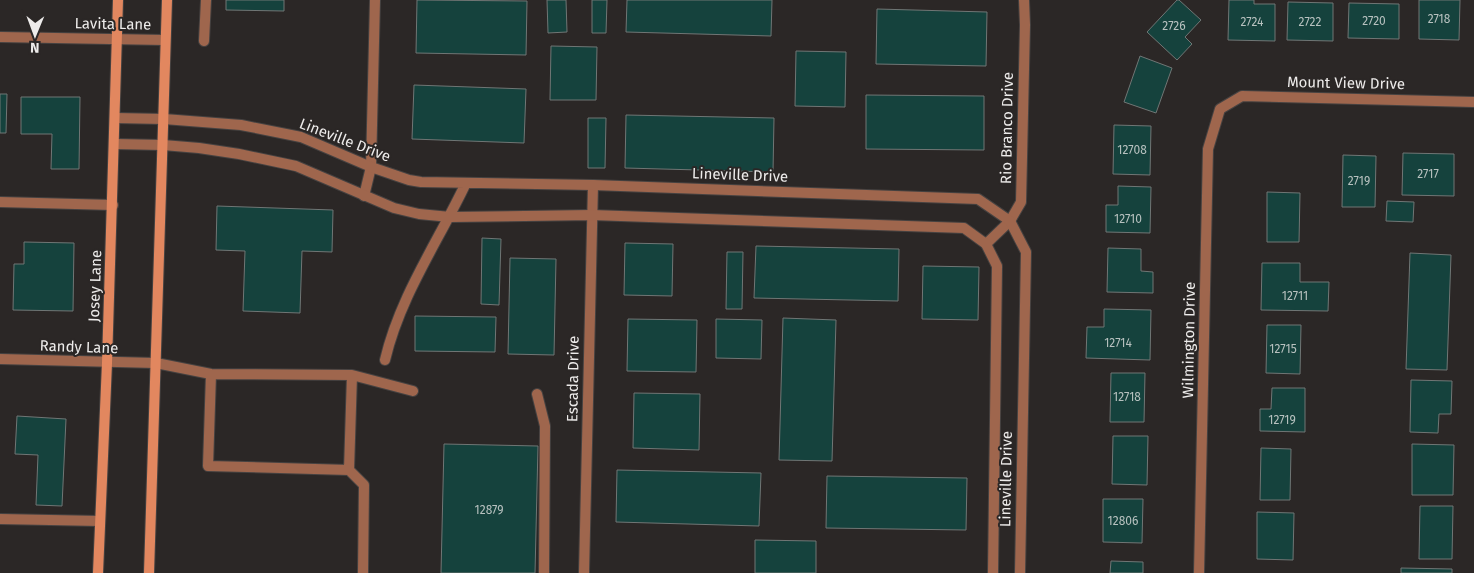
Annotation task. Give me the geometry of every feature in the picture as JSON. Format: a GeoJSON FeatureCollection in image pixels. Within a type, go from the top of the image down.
{"type":"FeatureCollection","features":[{"type":"Feature","properties":{"kind":"main road","name":"Josey Lane"},"geometry":{"type":"LineString","coordinates":[[98,573],[115,144],[118,0]]}},
{"type":"Feature","properties":{"kind":"main road"},"geometry":{"type":"LineString","coordinates":[[149,573],[167,0]]}},
{"type":"Feature","properties":{"kind":"street"},"geometry":{"type":"LineString","coordinates":[[204,41],[206,0]]}},
{"type":"Feature","properties":{"kind":"street"},"geometry":{"type":"LineString","coordinates":[[364,196],[371,167],[375,0]]}},
{"type":"Feature","properties":{"kind":"street","name":"Rio Branco Drive"},"geometry":{"type":"LineString","coordinates":[[986,244],[1010,221],[1021,202],[1024,0]]}},
{"type":"Feature","properties":{"kind":"street","name":"Lavita Lane"},"geometry":{"type":"LineString","coordinates":[[0,36],[165,40]]}},
{"type":"Feature","properties":{"kind":"street","name":"Mount View Drive"},"geometry":{"type":"LineString","coordinates":[[1220,109],[1242,96],[1474,102]]}},
{"type":"Feature","properties":{"kind":"street","name":"Wilmington Drive"},"geometry":{"type":"LineString","coordinates":[[1199,573],[1208,149],[1220,109]]}},
{"type":"Feature","properties":{"kind":"street","name":"Lineville Drive"},"geometry":{"type":"LineString","coordinates":[[115,118],[164,119],[241,125],[301,137],[371,167],[408,180],[434,183],[593,185],[978,199],[1010,221],[1026,252],[1020,573]]}},
{"type":"Feature","properties":{"kind":"street","name":"Lineville Drive"},"geometry":{"type":"LineString","coordinates":[[115,144],[163,145],[239,154],[296,166],[394,208],[420,214],[450,217],[592,215],[964,228],[986,244],[998,266],[993,573]]}},
{"type":"Feature","properties":{"kind":"street"},"geometry":{"type":"LineString","coordinates":[[385,360],[390,336],[404,302],[426,257],[450,217],[466,183]]}},
{"type":"Feature","properties":{"kind":"street","name":"Escada Drive"},"geometry":{"type":"LineString","coordinates":[[584,573],[593,185]]}},
{"type":"Feature","properties":{"kind":"street"},"geometry":{"type":"LineString","coordinates":[[0,202],[112,204]]}},
{"type":"Feature","properties":{"kind":"street","name":"Randy Lane"},"geometry":{"type":"LineString","coordinates":[[0,359],[156,364],[211,374],[352,375],[413,391]]}},
{"type":"Feature","properties":{"kind":"street"},"geometry":{"type":"LineString","coordinates":[[211,374],[208,466],[349,470],[364,485],[363,573]]}},
{"type":"Feature","properties":{"kind":"street"},"geometry":{"type":"LineString","coordinates":[[349,470],[352,375]]}},
{"type":"Feature","properties":{"kind":"street"},"geometry":{"type":"LineString","coordinates":[[537,394],[545,426],[544,573]]}},
{"type":"Feature","properties":{"kind":"street"},"geometry":{"type":"LineString","coordinates":[[0,519],[100,521]]}},
{"type":"Feature","properties":{"kind":"building"},"geometry":{"type":"Polygon","coordinates":[[[226,0],[284,0],[284,11],[226,10],[226,0]]]}},
{"type":"Feature","properties":{"kind":"building"},"geometry":{"type":"Polygon","coordinates":[[[417,0],[527,1],[526,55],[416,53],[417,0]]]}},
{"type":"Feature","properties":{"kind":"building"},"geometry":{"type":"Polygon","coordinates":[[[547,0],[566,0],[567,32],[548,33],[547,0]]]}},
{"type":"Feature","properties":{"kind":"building"},"geometry":{"type":"Polygon","coordinates":[[[592,0],[607,0],[606,33],[592,33],[592,0]]]}},
{"type":"Feature","properties":{"kind":"building"},"geometry":{"type":"Polygon","coordinates":[[[627,0],[772,0],[771,36],[626,32],[627,0]]]}},
{"type":"Feature","properties":{"kind":"building"},"geometry":{"type":"Polygon","coordinates":[[[1177,0],[1201,20],[1185,37],[1192,44],[1177,60],[1147,32],[1177,0]]]}},
{"type":"Feature","properties":{"kind":"building"},"geometry":{"type":"Polygon","coordinates":[[[1229,0],[1254,0],[1254,4],[1275,4],[1275,41],[1228,40],[1229,0]]]}},
{"type":"Feature","properties":{"kind":"building"},"geometry":{"type":"Polygon","coordinates":[[[1419,0],[1460,0],[1459,40],[1419,39],[1419,0]]]}},
{"type":"Feature","properties":{"kind":"building"},"geometry":{"type":"Polygon","coordinates":[[[1288,2],[1333,3],[1333,41],[1287,40],[1288,2]]]}},
{"type":"Feature","properties":{"kind":"building"},"geometry":{"type":"Polygon","coordinates":[[[1349,3],[1399,4],[1399,39],[1348,38],[1349,3]]]}},
{"type":"Feature","properties":{"kind":"building"},"geometry":{"type":"Polygon","coordinates":[[[877,9],[987,12],[986,66],[876,64],[877,9]]]}},
{"type":"Feature","properties":{"kind":"building"},"geometry":{"type":"Polygon","coordinates":[[[551,46],[597,47],[596,100],[550,100],[551,46]]]}},
{"type":"Feature","properties":{"kind":"building"},"geometry":{"type":"Polygon","coordinates":[[[796,51],[846,52],[845,107],[795,106],[796,51]]]}},
{"type":"Feature","properties":{"kind":"building"},"geometry":{"type":"Polygon","coordinates":[[[1140,56],[1172,68],[1156,113],[1124,102],[1140,56]]]}},
{"type":"Feature","properties":{"kind":"building"},"geometry":{"type":"Polygon","coordinates":[[[414,85],[526,89],[524,143],[412,139],[414,85]]]}},
{"type":"Feature","properties":{"kind":"building"},"geometry":{"type":"Polygon","coordinates":[[[0,94],[7,94],[6,133],[0,133],[0,94]]]}},
{"type":"Feature","properties":{"kind":"building"},"geometry":{"type":"Polygon","coordinates":[[[866,95],[984,96],[984,150],[866,149],[866,95]]]}},
{"type":"Feature","properties":{"kind":"building"},"geometry":{"type":"Polygon","coordinates":[[[21,97],[80,97],[79,169],[51,169],[52,134],[21,134],[21,97]]]}},
{"type":"Feature","properties":{"kind":"building"},"geometry":{"type":"Polygon","coordinates":[[[626,115],[774,118],[773,172],[625,168],[626,115]]]}},
{"type":"Feature","properties":{"kind":"building"},"geometry":{"type":"Polygon","coordinates":[[[588,118],[606,118],[605,168],[588,168],[588,118]]]}},
{"type":"Feature","properties":{"kind":"building"},"geometry":{"type":"Polygon","coordinates":[[[1114,125],[1151,126],[1150,175],[1113,174],[1114,125]]]}},
{"type":"Feature","properties":{"kind":"building"},"geometry":{"type":"Polygon","coordinates":[[[1403,153],[1454,154],[1454,196],[1402,195],[1403,153]]]}},
{"type":"Feature","properties":{"kind":"building"},"geometry":{"type":"Polygon","coordinates":[[[1343,155],[1376,156],[1375,207],[1342,207],[1343,155]]]}},
{"type":"Feature","properties":{"kind":"building"},"geometry":{"type":"Polygon","coordinates":[[[1118,186],[1151,187],[1150,233],[1106,232],[1106,205],[1118,205],[1118,186]]]}},
{"type":"Feature","properties":{"kind":"building"},"geometry":{"type":"Polygon","coordinates":[[[1267,192],[1300,193],[1299,242],[1267,242],[1267,192]]]}},
{"type":"Feature","properties":{"kind":"building"},"geometry":{"type":"Polygon","coordinates":[[[1387,201],[1414,202],[1413,222],[1386,221],[1387,201]]]}},
{"type":"Feature","properties":{"kind":"building"},"geometry":{"type":"Polygon","coordinates":[[[217,206],[333,210],[332,252],[302,251],[300,313],[243,311],[245,251],[216,250],[217,206]]]}},
{"type":"Feature","properties":{"kind":"building"},"geometry":{"type":"Polygon","coordinates":[[[482,238],[501,239],[499,305],[481,304],[482,238]]]}},
{"type":"Feature","properties":{"kind":"building"},"geometry":{"type":"Polygon","coordinates":[[[24,242],[74,243],[73,311],[13,310],[14,264],[24,264],[24,242]]]}},
{"type":"Feature","properties":{"kind":"building"},"geometry":{"type":"Polygon","coordinates":[[[625,243],[673,244],[672,296],[624,295],[625,243]]]}},
{"type":"Feature","properties":{"kind":"building"},"geometry":{"type":"Polygon","coordinates":[[[756,246],[899,249],[898,301],[754,298],[756,246]]]}},
{"type":"Feature","properties":{"kind":"building"},"geometry":{"type":"Polygon","coordinates":[[[1108,248],[1141,249],[1141,271],[1153,272],[1153,293],[1107,292],[1108,248]]]}},
{"type":"Feature","properties":{"kind":"building"},"geometry":{"type":"Polygon","coordinates":[[[727,252],[743,252],[742,309],[726,309],[727,252]]]}},
{"type":"Feature","properties":{"kind":"building"},"geometry":{"type":"Polygon","coordinates":[[[1410,253],[1451,255],[1447,370],[1406,369],[1410,253]]]}},
{"type":"Feature","properties":{"kind":"building"},"geometry":{"type":"Polygon","coordinates":[[[510,258],[556,259],[554,355],[508,354],[510,258]]]}},
{"type":"Feature","properties":{"kind":"building"},"geometry":{"type":"Polygon","coordinates":[[[1262,263],[1300,263],[1300,282],[1329,282],[1328,311],[1261,310],[1262,263]]]}},
{"type":"Feature","properties":{"kind":"building"},"geometry":{"type":"Polygon","coordinates":[[[923,266],[979,267],[978,320],[922,319],[923,266]]]}},
{"type":"Feature","properties":{"kind":"building"},"geometry":{"type":"Polygon","coordinates":[[[1104,309],[1151,310],[1150,360],[1086,358],[1087,327],[1104,327],[1104,309]]]}},
{"type":"Feature","properties":{"kind":"building"},"geometry":{"type":"Polygon","coordinates":[[[415,316],[496,317],[495,352],[415,351],[415,316]]]}},
{"type":"Feature","properties":{"kind":"building"},"geometry":{"type":"Polygon","coordinates":[[[783,318],[836,320],[832,461],[779,460],[783,318]]]}},
{"type":"Feature","properties":{"kind":"building"},"geometry":{"type":"Polygon","coordinates":[[[628,319],[697,320],[696,372],[627,371],[628,319]]]}},
{"type":"Feature","properties":{"kind":"building"},"geometry":{"type":"Polygon","coordinates":[[[716,319],[762,320],[761,359],[716,358],[716,319]]]}},
{"type":"Feature","properties":{"kind":"building"},"geometry":{"type":"Polygon","coordinates":[[[1267,325],[1301,325],[1300,374],[1266,373],[1267,325]]]}},
{"type":"Feature","properties":{"kind":"building"},"geometry":{"type":"Polygon","coordinates":[[[1111,373],[1145,373],[1144,422],[1110,422],[1111,373]]]}},
{"type":"Feature","properties":{"kind":"building"},"geometry":{"type":"Polygon","coordinates":[[[1411,380],[1452,381],[1451,414],[1439,414],[1438,433],[1410,432],[1411,380]]]}},
{"type":"Feature","properties":{"kind":"building"},"geometry":{"type":"Polygon","coordinates":[[[1272,388],[1305,388],[1305,432],[1260,431],[1260,409],[1271,409],[1272,388]]]}},
{"type":"Feature","properties":{"kind":"building"},"geometry":{"type":"Polygon","coordinates":[[[634,393],[700,394],[699,450],[633,448],[634,393]]]}},
{"type":"Feature","properties":{"kind":"building"},"geometry":{"type":"Polygon","coordinates":[[[17,416],[66,419],[62,506],[36,505],[38,455],[15,454],[17,416]]]}},
{"type":"Feature","properties":{"kind":"building"},"geometry":{"type":"Polygon","coordinates":[[[1113,436],[1148,436],[1147,485],[1112,484],[1113,436]]]}},
{"type":"Feature","properties":{"kind":"building"},"geometry":{"type":"Polygon","coordinates":[[[444,444],[538,446],[535,573],[441,573],[444,444]]]}},
{"type":"Feature","properties":{"kind":"building"},"geometry":{"type":"Polygon","coordinates":[[[1412,444],[1454,445],[1453,495],[1412,495],[1412,444]]]}},
{"type":"Feature","properties":{"kind":"building"},"geometry":{"type":"Polygon","coordinates":[[[1261,448],[1291,449],[1290,500],[1260,500],[1261,448]]]}},
{"type":"Feature","properties":{"kind":"building"},"geometry":{"type":"Polygon","coordinates":[[[617,470],[761,473],[759,526],[616,522],[617,470]]]}},
{"type":"Feature","properties":{"kind":"building"},"geometry":{"type":"Polygon","coordinates":[[[827,476],[967,478],[966,530],[826,528],[827,476]]]}},
{"type":"Feature","properties":{"kind":"building"},"geometry":{"type":"Polygon","coordinates":[[[1103,499],[1143,499],[1142,543],[1103,542],[1103,499]]]}},
{"type":"Feature","properties":{"kind":"building"},"geometry":{"type":"Polygon","coordinates":[[[1420,506],[1453,506],[1452,559],[1419,559],[1420,506]]]}},
{"type":"Feature","properties":{"kind":"building"},"geometry":{"type":"Polygon","coordinates":[[[1257,512],[1294,513],[1293,560],[1257,559],[1257,512]]]}},
{"type":"Feature","properties":{"kind":"building"},"geometry":{"type":"Polygon","coordinates":[[[755,540],[816,541],[816,573],[755,573],[755,540]]]}},
{"type":"Feature","properties":{"kind":"building"},"geometry":{"type":"Polygon","coordinates":[[[1111,561],[1143,562],[1143,573],[1110,573],[1111,561]]]}},
{"type":"Feature","properties":{"kind":"building"},"geometry":{"type":"Polygon","coordinates":[[[1401,568],[1452,569],[1452,573],[1401,573],[1401,568]]]}}]}
